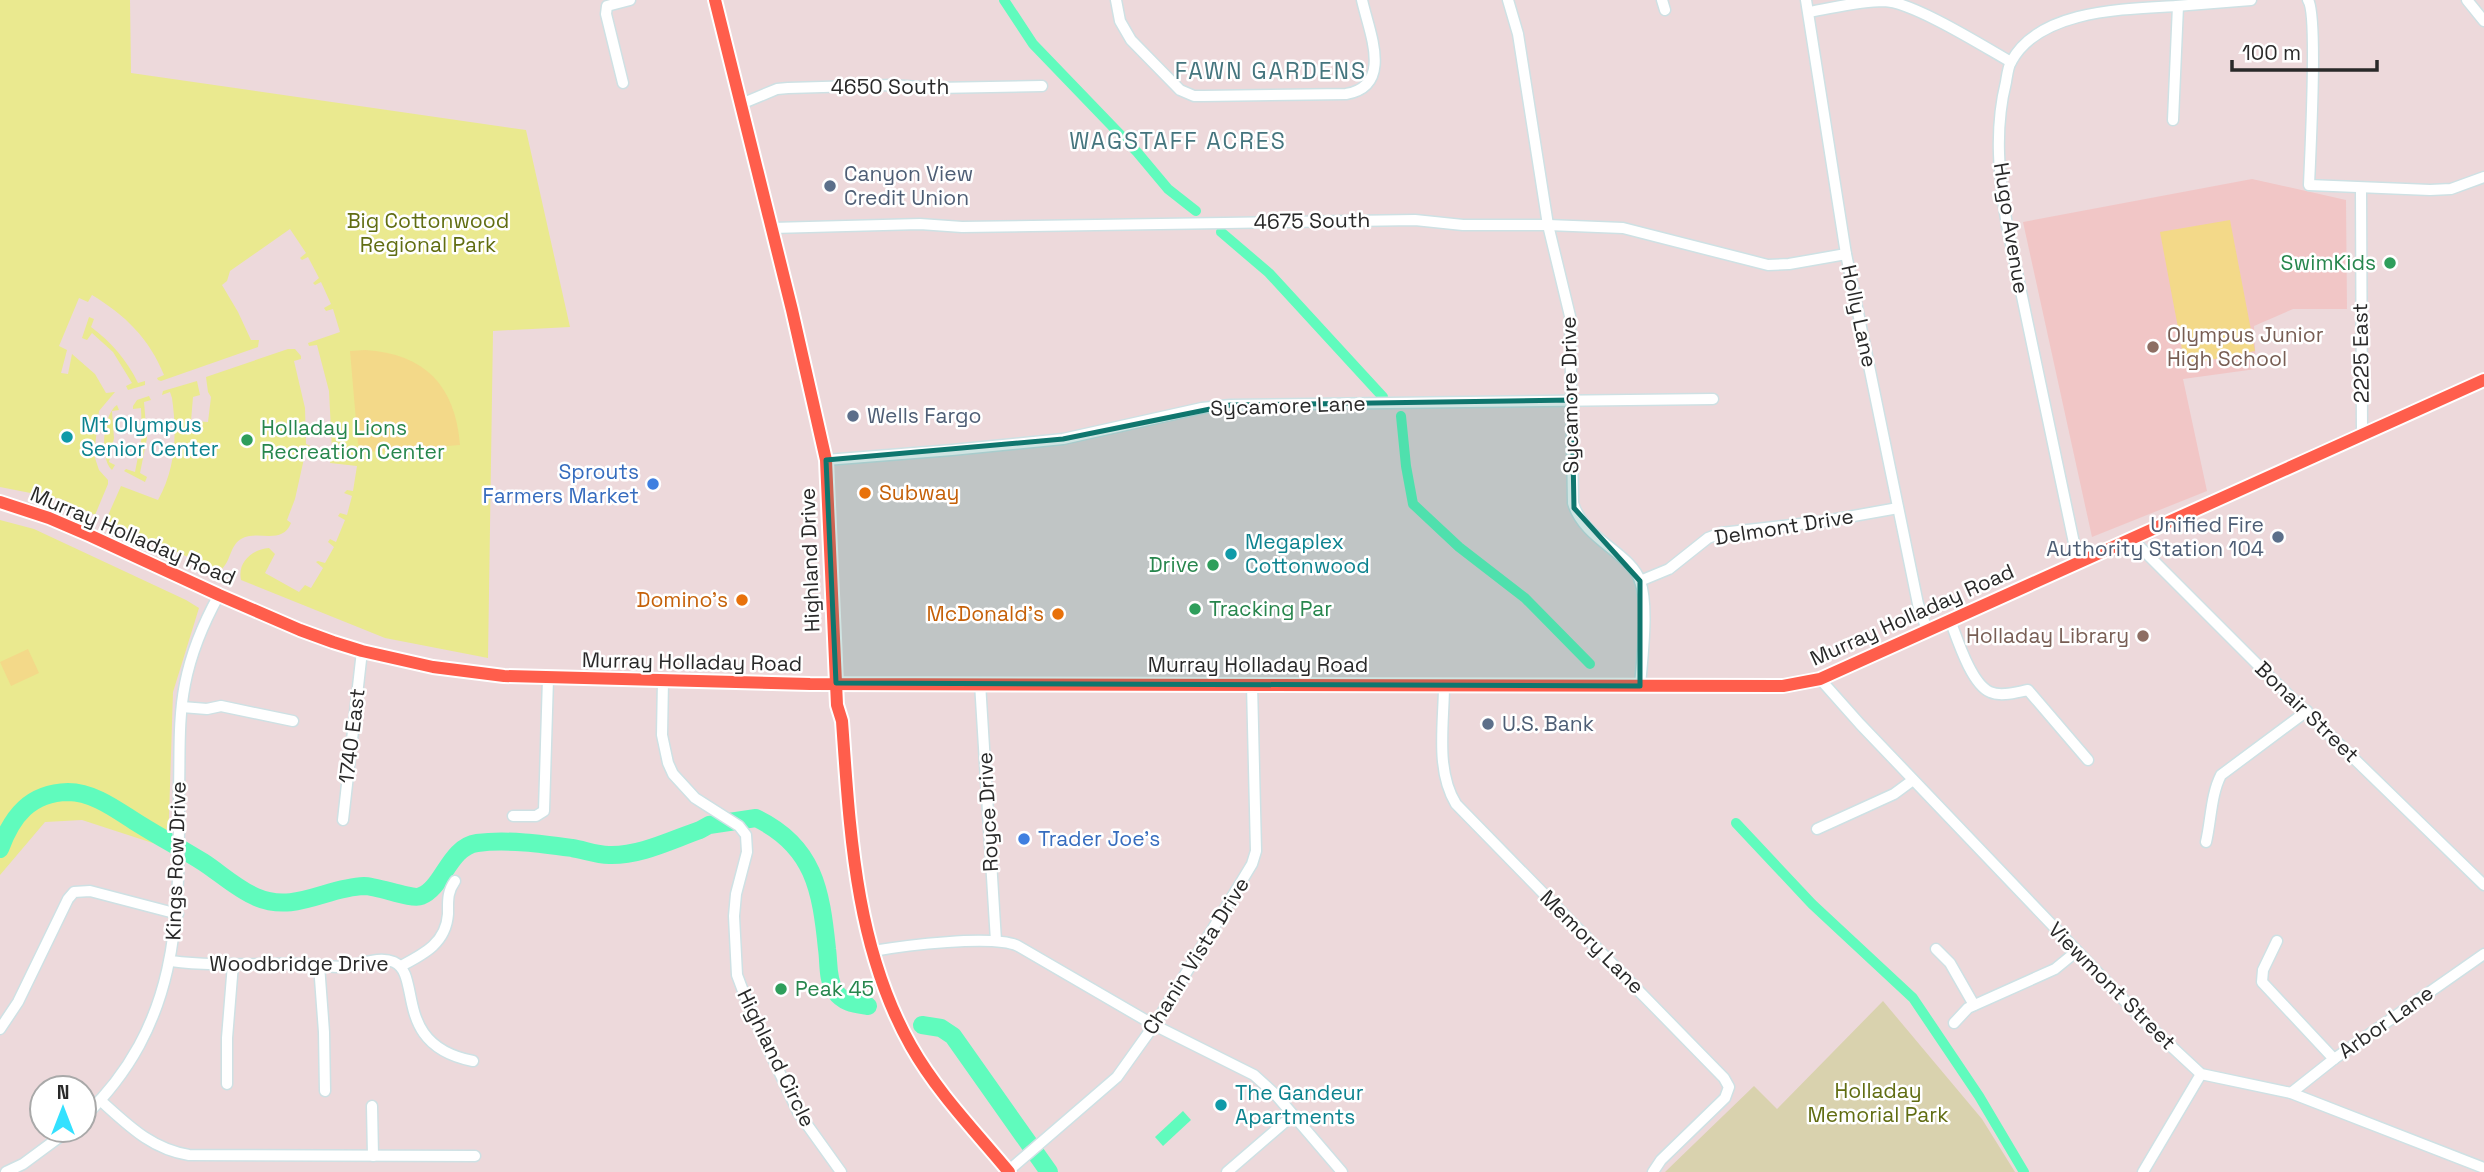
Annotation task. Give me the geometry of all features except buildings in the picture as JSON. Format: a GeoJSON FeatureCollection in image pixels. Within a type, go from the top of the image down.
{"type":"FeatureCollection","features":[{"type":"Feature","properties":{"kind":"main road","name":"Highland Drive"},"geometry":{"type":"LineString","coordinates":[[715,0],[826,460],[837,705],[842,721],[854,865],[873,951],[889,999],[912,1047],[944,1094],[1008,1172]]}},
{"type":"Feature","properties":{"kind":"main road","name":"Murray Holladay Road"},"geometry":{"type":"LineString","coordinates":[[0,502],[92,536],[300,630],[362,651],[465,672],[548,678],[836,683],[1783,686],[1820,679],[2484,380]]}},
{"type":"Feature","properties":{"kind":"street"},"geometry":{"type":"LineString","coordinates":[[623,83],[606,14],[607,6],[630,0]]}},
{"type":"Feature","properties":{"kind":"street"},"geometry":{"type":"LineString","coordinates":[[1116,0],[1121,21],[1131,40],[1180,90],[1194,96],[1346,94],[1365,88],[1372,80],[1376,62],[1362,0]]}},
{"type":"Feature","properties":{"kind":"street","name":"Sycamore Drive"},"geometry":{"type":"LineString","coordinates":[[1508,0],[1518,34],[1548,225],[1570,316],[1574,508],[1582,522],[1631,567],[1640,581]]}},
{"type":"Feature","properties":{"kind":"street","name":"Holly Lane"},"geometry":{"type":"LineString","coordinates":[[1806,0],[1846,254],[1918,604],[1927,630]]}},
{"type":"Feature","properties":{"kind":"street","name":"Hugo Avenue"},"geometry":{"type":"LineString","coordinates":[[2078,562],[2001,188],[1999,120],[2001,99],[2011,62],[2037,35],[2077,17],[2116,9],[2251,0]]}},
{"type":"Feature","properties":{"kind":"street"},"geometry":{"type":"LineString","coordinates":[[2467,0],[2484,21]]}},
{"type":"Feature","properties":{"kind":"street"},"geometry":{"type":"LineString","coordinates":[[2309,1],[2312,6],[2309,185],[2451,189],[2484,177]]}},
{"type":"Feature","properties":{"kind":"street"},"geometry":{"type":"LineString","coordinates":[[1809,12],[1871,2],[1900,2],[2011,62]]}},
{"type":"Feature","properties":{"kind":"street"},"geometry":{"type":"LineString","coordinates":[[2173,120],[2178,6]]}},
{"type":"Feature","properties":{"kind":"street","name":"4650 South"},"geometry":{"type":"LineString","coordinates":[[741,104],[777,89],[788,88],[891,85],[935,88],[1042,86]]}},
{"type":"Feature","properties":{"kind":"street","name":"2225 East"},"geometry":{"type":"LineString","coordinates":[[2361,188],[2362,434]]}},
{"type":"Feature","properties":{"kind":"street","name":"4675 South"},"geometry":{"type":"LineString","coordinates":[[772,228],[920,224],[962,227],[1415,220],[1464,225],[1629,229],[1768,265],[1846,254]]}},
{"type":"Feature","properties":{"kind":"street","name":"Sycamore Lane"},"geometry":{"type":"LineString","coordinates":[[826,460],[1063,439],[1202,408],[1230,405],[1713,399]]}},
{"type":"Feature","properties":{"kind":"street","name":"Delmont Drive"},"geometry":{"type":"LineString","coordinates":[[1640,581],[1669,569],[1708,538],[1721,533],[1825,522],[1898,508]]}},
{"type":"Feature","properties":{"kind":"street","name":"Bonair Street"},"geometry":{"type":"LineString","coordinates":[[2131,538],[2484,885]]}},
{"type":"Feature","properties":{"kind":"street"},"geometry":{"type":"LineString","coordinates":[[1640,581],[1643,625],[1640,686]]}},
{"type":"Feature","properties":{"kind":"street","name":"Kings Row Drive"},"geometry":{"type":"LineString","coordinates":[[100,1100],[130,1059],[148,1027],[171,961],[178,914],[182,707],[190,664],[210,610],[219,595]]}},
{"type":"Feature","properties":{"kind":"street"},"geometry":{"type":"LineString","coordinates":[[1950,620],[1972,671],[1982,686],[1989,692],[1998,694],[2028,690],[2088,760]]}},
{"type":"Feature","properties":{"kind":"street","name":"1740 East"},"geometry":{"type":"LineString","coordinates":[[343,820],[362,651]]}},
{"type":"Feature","properties":{"kind":"street"},"geometry":{"type":"LineString","coordinates":[[513,816],[536,816],[544,811],[548,678]]}},
{"type":"Feature","properties":{"kind":"street","name":"Viewmont Street"},"geometry":{"type":"LineString","coordinates":[[1820,679],[1829,692],[2145,1022],[2201,1074]]}},
{"type":"Feature","properties":{"kind":"street","name":"Highland Circle"},"geometry":{"type":"LineString","coordinates":[[663,680],[662,735],[668,763],[682,786],[695,798],[739,826],[746,835],[745,861],[736,894],[734,916],[737,975],[798,1112],[841,1172]]}},
{"type":"Feature","properties":{"kind":"street","name":"Royce Drive"},"geometry":{"type":"LineString","coordinates":[[980,683],[996,942]]}},
{"type":"Feature","properties":{"kind":"street","name":"Chanin Vista Drive"},"geometry":{"type":"LineString","coordinates":[[1008,1172],[1117,1077],[1154,1025],[1252,864],[1256,840],[1252,684]]}},
{"type":"Feature","properties":{"kind":"street","name":"Memory Lane"},"geometry":{"type":"LineString","coordinates":[[1444,685],[1443,766],[1446,783],[1456,804],[1680,1031],[1724,1078],[1729,1087],[1725,1098],[1661,1160],[1653,1172]]}},
{"type":"Feature","properties":{"kind":"street"},"geometry":{"type":"LineString","coordinates":[[182,707],[206,709],[221,706],[293,721]]}},
{"type":"Feature","properties":{"kind":"street"},"geometry":{"type":"LineString","coordinates":[[2206,842],[2212,820],[2215,788],[2221,775],[2308,711]]}},
{"type":"Feature","properties":{"kind":"street"},"geometry":{"type":"LineString","coordinates":[[1817,830],[1894,794],[1913,780]]}},
{"type":"Feature","properties":{"kind":"street","name":"Woodbridge Drive"},"geometry":{"type":"LineString","coordinates":[[171,961],[340,967],[385,960],[401,966],[439,941],[446,924],[448,894],[455,881]]}},
{"type":"Feature","properties":{"kind":"street"},"geometry":{"type":"LineString","coordinates":[[0,1029],[18,1002],[68,899],[77,891],[90,891],[178,914]]}},
{"type":"Feature","properties":{"kind":"street"},"geometry":{"type":"LineString","coordinates":[[2277,941],[2263,970],[2262,982],[2334,1059]]}},
{"type":"Feature","properties":{"kind":"street"},"geometry":{"type":"LineString","coordinates":[[873,951],[901,946],[996,942],[1018,946],[1154,1025],[1254,1075],[1276,1095],[1342,1172]]}},
{"type":"Feature","properties":{"kind":"street"},"geometry":{"type":"LineString","coordinates":[[1936,949],[1950,963],[1974,1005]]}},
{"type":"Feature","properties":{"kind":"street"},"geometry":{"type":"LineString","coordinates":[[1954,1023],[1974,1005],[2055,969],[2077,951]]}},
{"type":"Feature","properties":{"kind":"street","name":"Arbor Lane"},"geometry":{"type":"LineString","coordinates":[[2291,1093],[2334,1059],[2484,954]]}},
{"type":"Feature","properties":{"kind":"street"},"geometry":{"type":"LineString","coordinates":[[227,1084],[227,1038],[233,964]]}},
{"type":"Feature","properties":{"kind":"street"},"geometry":{"type":"LineString","coordinates":[[319,965],[324,1032],[324,1091]]}},
{"type":"Feature","properties":{"kind":"street"},"geometry":{"type":"LineString","coordinates":[[401,966],[407,977],[412,1011],[423,1033],[444,1052],[473,1061]]}},
{"type":"Feature","properties":{"kind":"street"},"geometry":{"type":"LineString","coordinates":[[2143,1172],[2201,1074],[2291,1093],[2481,1169]]}},
{"type":"Feature","properties":{"kind":"street"},"geometry":{"type":"LineString","coordinates":[[100,1100],[144,1139],[180,1153],[199,1156],[475,1156]]}},
{"type":"Feature","properties":{"kind":"street"},"geometry":{"type":"LineString","coordinates":[[372,1106],[373,1156]]}},
{"type":"Feature","properties":{"kind":"street"},"geometry":{"type":"LineString","coordinates":[[1227,1172],[1292,1116]]}},
{"type":"Feature","properties":{"kind":"street"},"geometry":{"type":"LineString","coordinates":[[5,1172],[25,1168],[53,1144]]}},
{"type":"Feature","properties":{"kind":"highlighted area"},"geometry":{"type":"Polygon","coordinates":[[[1572,400],[1574,508],[1640,581],[1640,686],[836,683],[826,460],[1063,439],[1230,405],[1572,400]]]}},
{"type":"Feature","properties":{"kind":"shaded area","name":"Olympus Junior High School"},"geometry":{"type":"Polygon","coordinates":[[[2252,179],[2346,200],[2347,309],[2293,309],[2254,326],[2256,369],[2183,379],[2207,491],[2092,537],[2023,222],[2252,179]]]}},
{"type":"Feature","properties":{"kind":"shaded area"},"geometry":{"type":"Polygon","coordinates":[[[2230,220],[2255,351],[2185,365],[2160,232],[2230,220]]]}},
{"type":"Feature","properties":{"kind":"shaded area"},"geometry":{"type":"Polygon","coordinates":[[[365,350],[404,358],[433,376],[451,405],[460,445],[368,452],[358,444],[350,351],[365,350]]]}},
{"type":"Feature","properties":{"kind":"shaded area"},"geometry":{"type":"Polygon","coordinates":[[[28,649],[39,673],[11,686],[0,662],[28,649]]]}},
{"type":"Feature","properties":{"kind":"shaded area"},"geometry":{"type":"Polygon","coordinates":[[[1183,1111],[1191,1120],[1163,1146],[1155,1137],[1183,1111]]]}},
{"type":"Feature","properties":{"kind":"green space","name":"Big Cottonwood Regional Park"},"geometry":{"type":"Polygon","coordinates":[[[0,0],[130,0],[131,73],[526,130],[570,327],[493,331],[488,658],[385,638],[241,580],[240,573],[244,562],[257,551],[269,548],[275,554],[265,573],[299,592],[305,585],[311,588],[323,568],[316,562],[325,563],[334,547],[328,542],[330,539],[336,542],[345,520],[338,516],[340,513],[347,515],[352,496],[344,493],[347,490],[353,491],[357,466],[330,463],[331,456],[323,455],[324,450],[332,450],[329,391],[317,345],[309,346],[308,343],[340,332],[333,309],[326,311],[324,308],[331,304],[321,282],[315,285],[313,283],[319,278],[308,257],[302,260],[300,258],[306,253],[290,229],[230,271],[227,281],[222,285],[251,340],[259,340],[258,347],[161,381],[157,378],[164,375],[158,362],[135,329],[92,295],[88,302],[79,298],[59,346],[67,350],[61,373],[68,374],[72,354],[95,374],[106,393],[115,392],[99,411],[94,455],[108,484],[95,515],[61,499],[0,487],[0,0]]]}},
{"type":"Feature","properties":{"kind":"green space"},"geometry":{"type":"Polygon","coordinates":[[[89,317],[94,319],[91,327],[118,352],[138,383],[145,381],[145,385],[128,390],[126,386],[132,383],[113,352],[92,333],[87,340],[82,338],[89,317]]]}},
{"type":"Feature","properties":{"kind":"green space"},"geometry":{"type":"Polygon","coordinates":[[[288,349],[295,349],[301,356],[301,359],[294,361],[305,408],[306,444],[313,447],[312,454],[305,454],[295,499],[287,520],[291,523],[287,530],[275,536],[247,536],[241,539],[219,571],[106,520],[121,486],[158,500],[164,488],[172,463],[174,424],[170,392],[162,395],[163,391],[197,381],[200,395],[193,397],[191,421],[208,422],[211,397],[206,377],[288,349]]]}},
{"type":"Feature","properties":{"kind":"green space"},"geometry":{"type":"Polygon","coordinates":[[[149,396],[151,400],[144,402],[147,438],[140,473],[147,477],[145,482],[124,471],[126,469],[135,472],[142,436],[141,408],[133,409],[133,406],[137,400],[149,396]]]}},
{"type":"Feature","properties":{"kind":"green space"},"geometry":{"type":"Polygon","coordinates":[[[117,405],[119,410],[112,411],[114,438],[109,462],[115,465],[112,470],[105,456],[104,436],[108,417],[112,410],[117,405]]]}},
{"type":"Feature","properties":{"kind":"green space"},"geometry":{"type":"Polygon","coordinates":[[[0,520],[34,529],[199,608],[173,692],[168,848],[82,820],[45,822],[0,875],[0,520]]]}},
{"type":"Feature","properties":{"kind":"green space","name":"Holladay Memorial Park"},"geometry":{"type":"Polygon","coordinates":[[[1883,1001],[1982,1119],[2015,1172],[1665,1172],[1754,1086],[1777,1109],[1883,1001]]]}},
{"type":"Feature","properties":{"kind":"waterway"},"geometry":{"type":"LineString","coordinates":[[1004,0],[1033,44],[1137,152],[1168,189],[1196,211]]}},
{"type":"Feature","properties":{"kind":"waterway"},"geometry":{"type":"LineString","coordinates":[[1221,232],[1269,273],[1383,397]]}},
{"type":"Feature","properties":{"kind":"waterway"},"geometry":{"type":"LineString","coordinates":[[1401,416],[1413,504],[1459,547],[1525,598],[1590,664]]}},
{"type":"Feature","properties":{"kind":"waterway"},"geometry":{"type":"LineString","coordinates":[[0,849],[10,826],[24,808],[55,793],[78,793],[114,808],[203,862],[249,894],[284,903],[364,886],[421,896],[429,892],[460,852],[477,843],[525,842],[604,855],[621,855],[655,847],[709,825],[756,818],[791,842],[811,872],[822,908],[832,987],[846,1000],[868,1006]]}},
{"type":"Feature","properties":{"kind":"waterway"},"geometry":{"type":"LineString","coordinates":[[1736,823],[1812,904],[1913,998],[1979,1096],[2024,1172]]}},
{"type":"Feature","properties":{"kind":"waterway"},"geometry":{"type":"LineString","coordinates":[[922,1025],[941,1028],[953,1036],[1049,1172]]}},
{"type":"Feature","properties":{"kind":"place","name":"Canyon View Credit Union"},"geometry":{"type":"Point","coordinates":[830,186]}},
{"type":"Feature","properties":{"kind":"place","name":"SwimKids"},"geometry":{"type":"Point","coordinates":[2390,263]}},
{"type":"Feature","properties":{"kind":"place","name":"Olympus Junior High School"},"geometry":{"type":"Point","coordinates":[2153,347]}},
{"type":"Feature","properties":{"kind":"place","name":"Wells Fargo"},"geometry":{"type":"Point","coordinates":[853,416]}},
{"type":"Feature","properties":{"kind":"place","name":"Mt Olympus Senior Center"},"geometry":{"type":"Point","coordinates":[67,437]}},
{"type":"Feature","properties":{"kind":"place","name":"Holladay Lions Recreation Center"},"geometry":{"type":"Point","coordinates":[247,440]}},
{"type":"Feature","properties":{"kind":"place","name":"Sprouts Farmers Market"},"geometry":{"type":"Point","coordinates":[653,484]}},
{"type":"Feature","properties":{"kind":"place","name":"Subway"},"geometry":{"type":"Point","coordinates":[865,493]}},
{"type":"Feature","properties":{"kind":"place","name":"Unified Fire Authority Station 104"},"geometry":{"type":"Point","coordinates":[2278,537]}},
{"type":"Feature","properties":{"kind":"place","name":"Megaplex Cottonwood"},"geometry":{"type":"Point","coordinates":[1231,554]}},
{"type":"Feature","properties":{"kind":"place","name":"Drive"},"geometry":{"type":"Point","coordinates":[1213,565]}},
{"type":"Feature","properties":{"kind":"place","name":"Domino's"},"geometry":{"type":"Point","coordinates":[742,600]}},
{"type":"Feature","properties":{"kind":"place","name":"Tracking Par"},"geometry":{"type":"Point","coordinates":[1195,609]}},
{"type":"Feature","properties":{"kind":"place","name":"McDonald's"},"geometry":{"type":"Point","coordinates":[1058,614]}},
{"type":"Feature","properties":{"kind":"place","name":"Holladay Library"},"geometry":{"type":"Point","coordinates":[2143,636]}},
{"type":"Feature","properties":{"kind":"place","name":"U.S. Bank"},"geometry":{"type":"Point","coordinates":[1488,724]}},
{"type":"Feature","properties":{"kind":"place","name":"Trader Joe's"},"geometry":{"type":"Point","coordinates":[1024,839]}},
{"type":"Feature","properties":{"kind":"place","name":"Peak 45"},"geometry":{"type":"Point","coordinates":[781,989]}},
{"type":"Feature","properties":{"kind":"place","name":"The Gandeur Apartments"},"geometry":{"type":"Point","coordinates":[1221,1105]}},
{"type":"Feature","properties":{"kind":"district","name":"FAWN GARDENS"},"geometry":{"type":"Point","coordinates":[1271,71]}},
{"type":"Feature","properties":{"kind":"district","name":"WAGSTAFF ACRES"},"geometry":{"type":"Point","coordinates":[1178,141]}}]}
